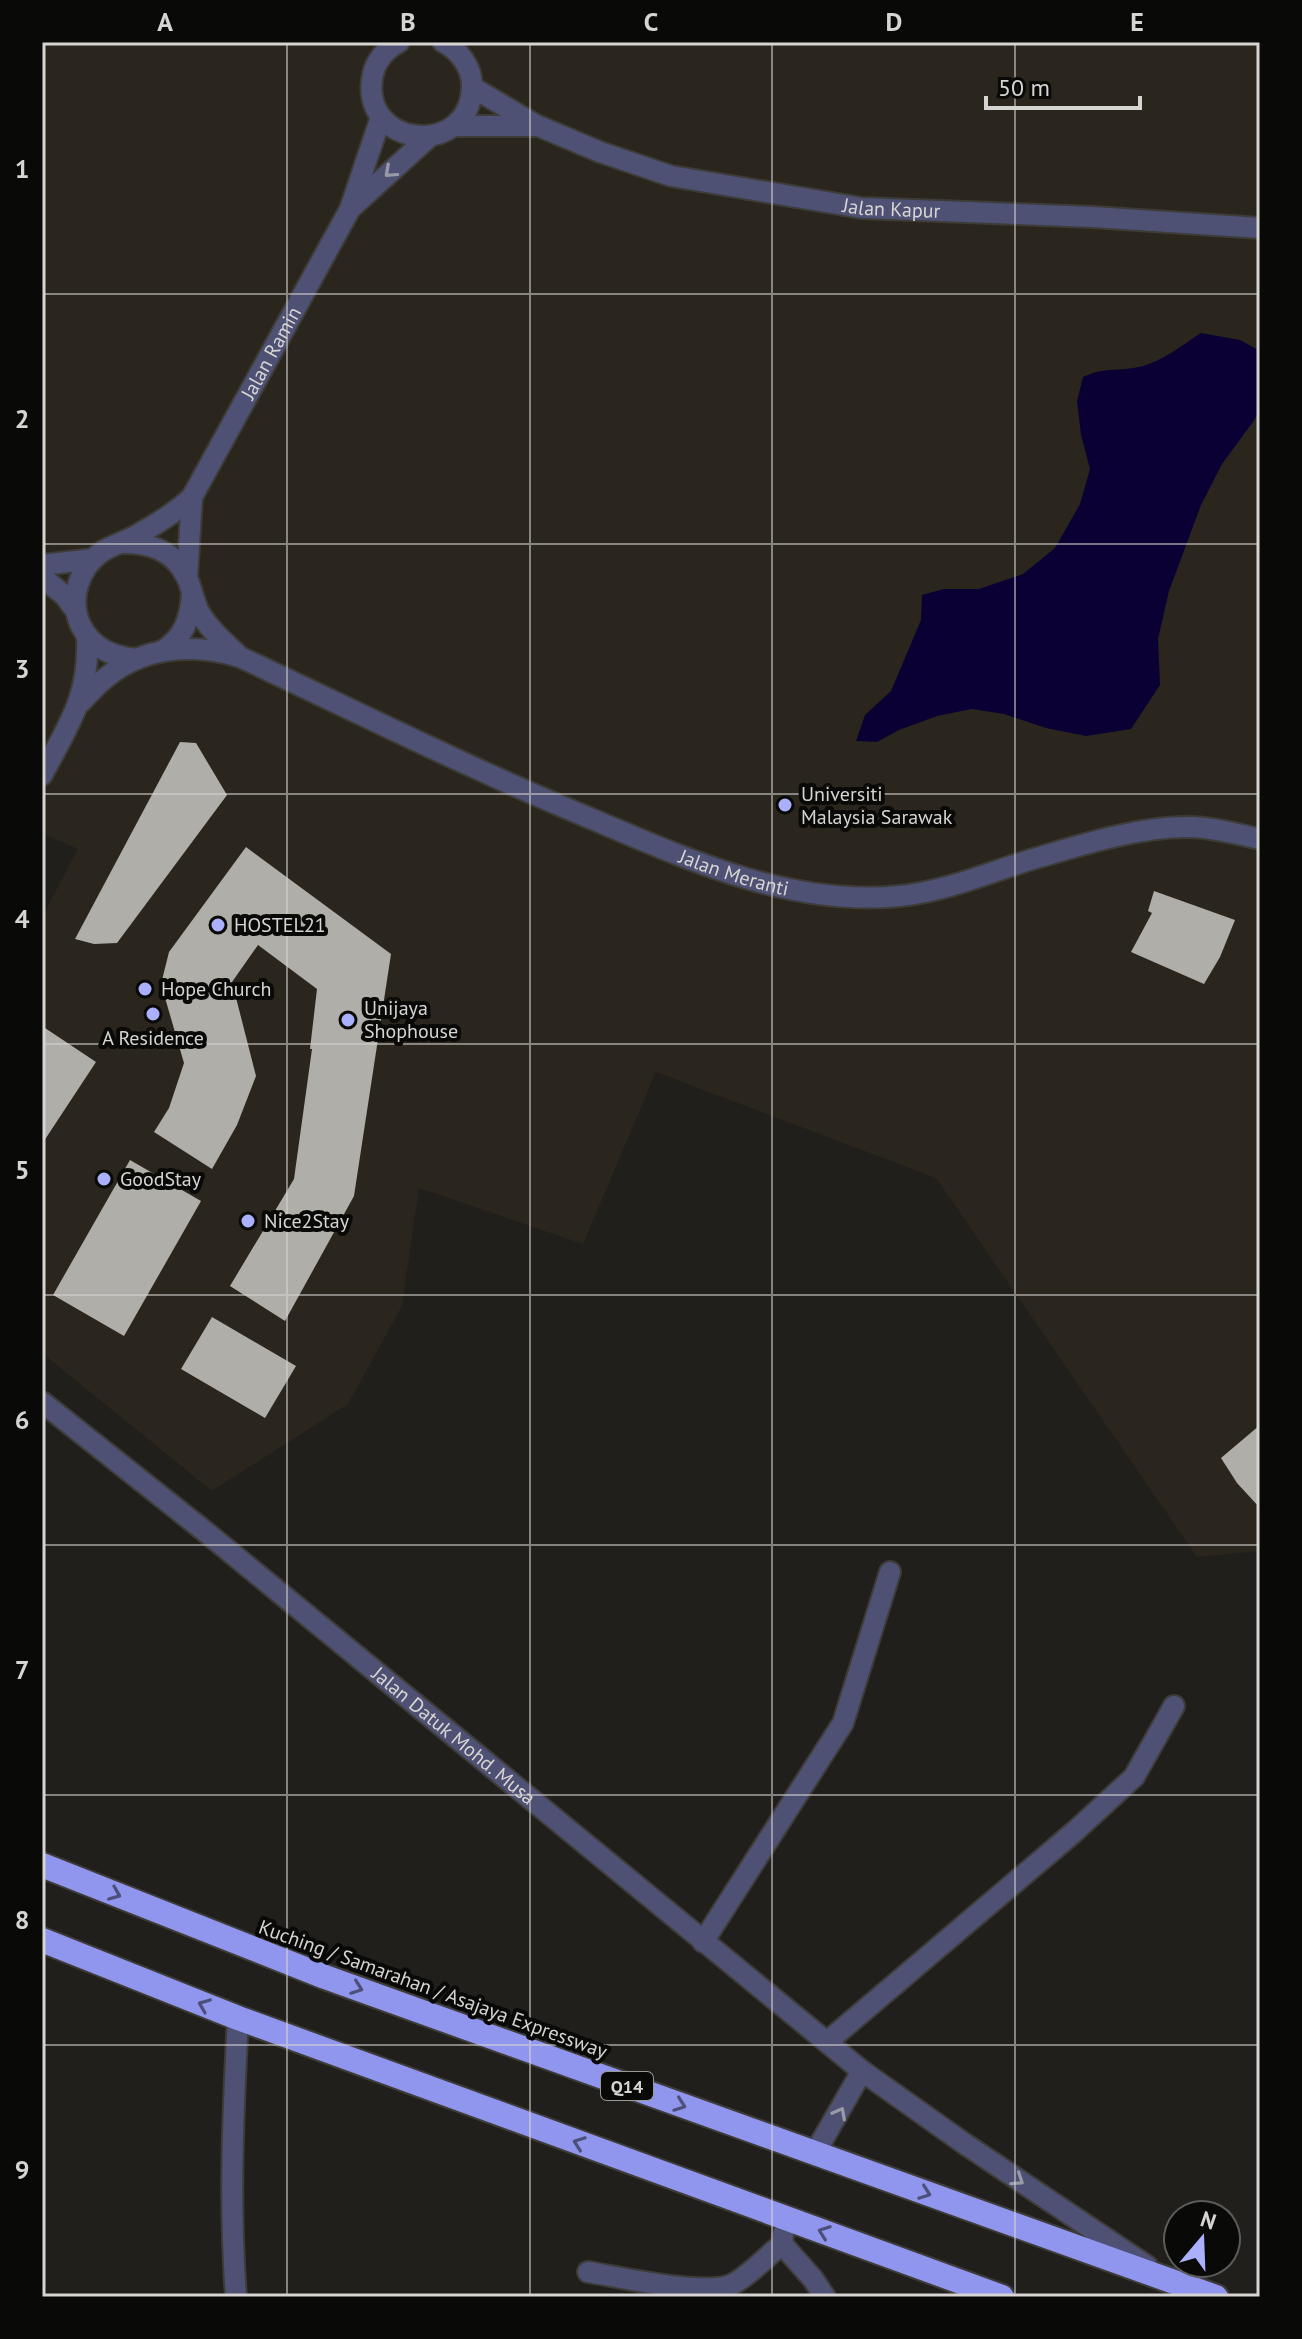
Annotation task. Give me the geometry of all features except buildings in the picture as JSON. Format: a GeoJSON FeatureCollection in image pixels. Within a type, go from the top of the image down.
{"type":"FeatureCollection","features":[{"type":"Feature","properties":{"kind":"highway","name":"Kuching / Samarahan / Asajaya Expressway"},"geometry":{"type":"LineString","coordinates":[[42,1865],[325,1977],[1216,2297]]}},
{"type":"Feature","properties":{"kind":"highway"},"geometry":{"type":"LineString","coordinates":[[42,1940],[238,2018],[1002,2297]]}},
{"type":"Feature","properties":{"kind":"street"},"geometry":{"type":"LineString","coordinates":[[399,42],[383,54],[375,68],[371,84],[373,101],[381,117],[403,134],[430,136]]}},
{"type":"Feature","properties":{"kind":"street"},"geometry":{"type":"LineString","coordinates":[[443,42],[461,49],[472,87],[464,115],[454,126]]}},
{"type":"Feature","properties":{"kind":"street","name":"Jalan Kapur"},"geometry":{"type":"LineString","coordinates":[[472,87],[536,125],[600,152],[671,176],[862,208],[1093,217],[1260,228]]}},
{"type":"Feature","properties":{"kind":"street","name":"Jalan Ramin"},"geometry":{"type":"LineString","coordinates":[[192,497],[350,209],[381,117]]}},
{"type":"Feature","properties":{"kind":"street","name":"Jalan Kapur"},"geometry":{"type":"LineString","coordinates":[[454,126],[536,125]]}},
{"type":"Feature","properties":{"kind":"street","name":"Jalan Ramin"},"geometry":{"type":"LineString","coordinates":[[350,209],[430,136],[454,126]]}},
{"type":"Feature","properties":{"kind":"street"},"geometry":{"type":"LineString","coordinates":[[76,611],[76,592],[81,574],[93,559],[178,510],[192,497]]}},
{"type":"Feature","properties":{"kind":"street"},"geometry":{"type":"LineString","coordinates":[[81,702],[106,677],[171,645],[184,630],[191,613],[192,497]]}},
{"type":"Feature","properties":{"kind":"street"},"geometry":{"type":"LineString","coordinates":[[123,543],[143,543],[161,549],[176,561],[210,627],[240,657]]}},
{"type":"Feature","properties":{"kind":"street"},"geometry":{"type":"LineString","coordinates":[[42,565],[93,559]]}},
{"type":"Feature","properties":{"kind":"street"},"geometry":{"type":"LineString","coordinates":[[42,577],[65,596],[76,611],[87,636],[87,673],[81,702],[42,775]]}},
{"type":"Feature","properties":{"kind":"street"},"geometry":{"type":"LineString","coordinates":[[87,636],[109,653],[146,657],[177,649],[202,648],[240,657]]}},
{"type":"Feature","properties":{"kind":"street","name":"Jalan Meranti"},"geometry":{"type":"LineString","coordinates":[[240,657],[476,770],[664,849],[777,888],[844,895],[899,896],[943,887],[1038,857],[1123,835],[1188,827],[1260,839]]}},
{"type":"Feature","properties":{"kind":"street","name":"Jalan Datuk Mohd. Musa"},"geometry":{"type":"LineString","coordinates":[[42,1402],[207,1533],[862,2071],[1172,2282]]}},
{"type":"Feature","properties":{"kind":"street"},"geometry":{"type":"LineString","coordinates":[[703,1942],[843,1723],[890,1572]]}},
{"type":"Feature","properties":{"kind":"street"},"geometry":{"type":"LineString","coordinates":[[827,2042],[1073,1833],[1134,1777],[1174,1706]]}},
{"type":"Feature","properties":{"kind":"street"},"geometry":{"type":"LineString","coordinates":[[236,2297],[231,2135],[238,2018]]}},
{"type":"Feature","properties":{"kind":"street"},"geometry":{"type":"LineString","coordinates":[[815,2153],[862,2071]]}},
{"type":"Feature","properties":{"kind":"street"},"geometry":{"type":"LineString","coordinates":[[588,2272],[677,2285],[721,2287],[746,2275],[782,2244],[784,2218]]}},
{"type":"Feature","properties":{"kind":"street"},"geometry":{"type":"LineString","coordinates":[[782,2244],[825,2297]]}},
{"type":"Feature","properties":{"kind":"shaded area","name":"Universiti Malaysia Sarawak"},"geometry":{"type":"Polygon","coordinates":[[[42,42],[1260,42],[1260,1551],[1197,1557],[936,1178],[656,1072],[583,1244],[419,1188],[402,1306],[348,1404],[212,1491],[42,1353],[42,917],[78,849],[42,834],[42,42]]]}},
{"type":"Feature","properties":{"kind":"shaded area"},"geometry":{"type":"Polygon","coordinates":[[[1201,333],[1240,340],[1260,351],[1260,408],[1222,464],[1201,505],[1169,591],[1158,639],[1160,685],[1131,729],[1086,736],[1046,728],[1004,714],[972,709],[937,716],[877,742],[856,741],[865,715],[891,691],[921,620],[922,595],[944,589],[979,589],[1023,574],[1055,548],[1080,504],[1090,469],[1081,435],[1077,401],[1083,377],[1151,363],[1201,333]]]}},
{"type":"Feature","properties":{"kind":"place","name":"Universiti Malaysia Sarawak"},"geometry":{"type":"Point","coordinates":[785,805]}},
{"type":"Feature","properties":{"kind":"place","name":"HOSTEL21"},"geometry":{"type":"Point","coordinates":[218,925]}},
{"type":"Feature","properties":{"kind":"place","name":"Hope Church"},"geometry":{"type":"Point","coordinates":[145,989]}},
{"type":"Feature","properties":{"kind":"place","name":"A Residence"},"geometry":{"type":"Point","coordinates":[153,1014]}},
{"type":"Feature","properties":{"kind":"place","name":"Unijaya Shophouse"},"geometry":{"type":"Point","coordinates":[348,1020]}},
{"type":"Feature","properties":{"kind":"place","name":"GoodStay"},"geometry":{"type":"Point","coordinates":[104,1179]}},
{"type":"Feature","properties":{"kind":"place","name":"Nice2Stay"},"geometry":{"type":"Point","coordinates":[248,1221]}}]}
